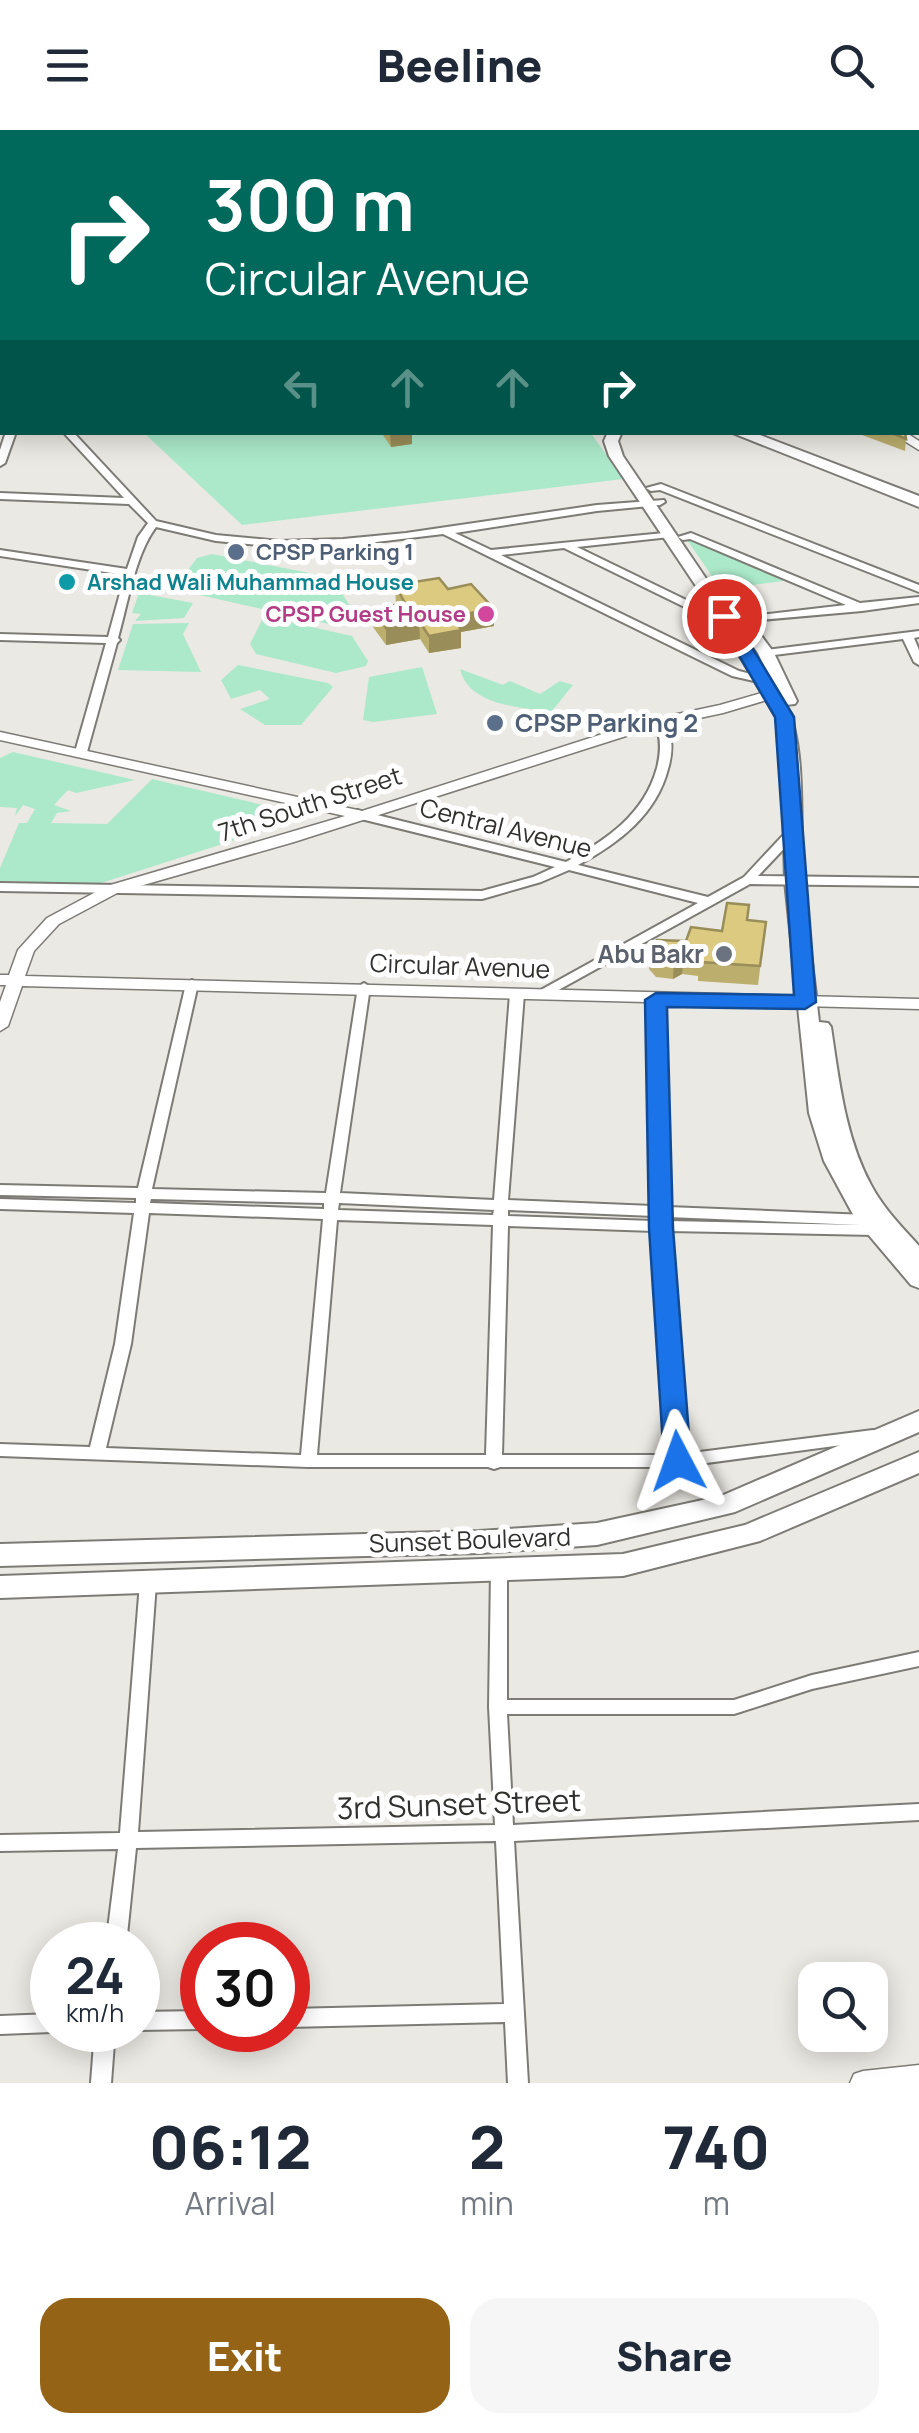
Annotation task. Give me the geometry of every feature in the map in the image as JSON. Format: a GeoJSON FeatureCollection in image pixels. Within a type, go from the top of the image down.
{"type":"FeatureCollection","features":[{"type":"Feature","properties":{"kind":"main road"},"geometry":{"type":"LineString","coordinates":[[615,435],[612,441],[616,456],[654,498]]}},
{"type":"Feature","properties":{"kind":"main road"},"geometry":{"type":"LineString","coordinates":[[630,435],[627,452],[677,536],[733,618],[784,717],[792,834],[801,881]]}},
{"type":"Feature","properties":{"kind":"main road"},"geometry":{"type":"LineString","coordinates":[[728,435],[760,447],[786,451]]}},
{"type":"Feature","properties":{"kind":"main road"},"geometry":{"type":"LineString","coordinates":[[745,435],[919,502]]}},
{"type":"Feature","properties":{"kind":"main road"},"geometry":{"type":"LineString","coordinates":[[784,435],[919,487]]}},
{"type":"Feature","properties":{"kind":"main road"},"geometry":{"type":"LineString","coordinates":[[733,618],[766,653],[788,698],[796,729],[801,881],[819,1114],[834,1161],[871,1225],[919,1280]]}},
{"type":"Feature","properties":{"kind":"main road"},"geometry":{"type":"LineString","coordinates":[[811,1002],[835,1114],[850,1158],[872,1204],[919,1260]]}},
{"type":"Feature","properties":{"kind":"main road","name":"Sunset Boulevard"},"geometry":{"type":"LineString","coordinates":[[0,1555],[479,1542],[596,1534],[726,1505],[919,1422]]}},
{"type":"Feature","properties":{"kind":"main road","name":"Sunset Boulevard"},"geometry":{"type":"LineString","coordinates":[[0,1587],[624,1564],[750,1534],[919,1462]]}},
{"type":"Feature","properties":{"kind":"main road"},"geometry":{"type":"LineString","coordinates":[[304,1546],[304,1577]]}},
{"type":"Feature","properties":{"kind":"street"},"geometry":{"type":"LineString","coordinates":[[0,463],[11,435]]}},
{"type":"Feature","properties":{"kind":"street"},"geometry":{"type":"LineString","coordinates":[[69,435],[152,523],[173,530],[299,546],[445,531],[654,498],[661,488],[919,589]]}},
{"type":"Feature","properties":{"kind":"street"},"geometry":{"type":"LineString","coordinates":[[0,496],[132,502]]}},
{"type":"Feature","properties":{"kind":"street"},"geometry":{"type":"LineString","coordinates":[[81,752],[131,573],[152,523]]}},
{"type":"Feature","properties":{"kind":"street"},"geometry":{"type":"LineString","coordinates":[[445,531],[768,687]]}},
{"type":"Feature","properties":{"kind":"street"},"geometry":{"type":"LineString","coordinates":[[492,554],[691,536],[862,608]]}},
{"type":"Feature","properties":{"kind":"street"},"geometry":{"type":"LineString","coordinates":[[566,545],[714,617],[862,608],[919,600]]}},
{"type":"Feature","properties":{"kind":"street"},"geometry":{"type":"LineString","coordinates":[[0,553],[131,573]]}},
{"type":"Feature","properties":{"kind":"street"},"geometry":{"type":"LineString","coordinates":[[766,653],[913,634],[919,662]]}},
{"type":"Feature","properties":{"kind":"street"},"geometry":{"type":"LineString","coordinates":[[0,637],[115,640]]}},
{"type":"Feature","properties":{"kind":"street","name":"7th South Street"},"geometry":{"type":"LineString","coordinates":[[0,1026],[7,980],[26,950],[53,921],[114,890],[660,722],[723,709],[768,687]]}},
{"type":"Feature","properties":{"kind":"street"},"geometry":{"type":"LineString","coordinates":[[0,887],[482,895],[525,886],[570,867],[617,836],[646,804],[664,771],[667,733],[660,722]]}},
{"type":"Feature","properties":{"kind":"street","name":"Central Avenue"},"geometry":{"type":"LineString","coordinates":[[0,736],[358,814],[707,901]]}},
{"type":"Feature","properties":{"kind":"street"},"geometry":{"type":"LineString","coordinates":[[544,994],[748,880],[792,834]]}},
{"type":"Feature","properties":{"kind":"street"},"geometry":{"type":"LineString","coordinates":[[748,880],[919,882]]}},
{"type":"Feature","properties":{"kind":"street","name":"Circular Avenue"},"geometry":{"type":"LineString","coordinates":[[7,980],[919,1004]]}},
{"type":"Feature","properties":{"kind":"street"},"geometry":{"type":"LineString","coordinates":[[96,1454],[124,1344],[143,1201],[192,984]]}},
{"type":"Feature","properties":{"kind":"street"},"geometry":{"type":"LineString","coordinates":[[308,1461],[332,1198],[364,987]]}},
{"type":"Feature","properties":{"kind":"street"},"geometry":{"type":"LineString","coordinates":[[494,1463],[500,1211],[516,994]]}},
{"type":"Feature","properties":{"kind":"street"},"geometry":{"type":"LineString","coordinates":[[656,1000],[662,1220],[678,1461]]}},
{"type":"Feature","properties":{"kind":"street"},"geometry":{"type":"LineString","coordinates":[[0,1190],[331,1214],[500,1211]]}},
{"type":"Feature","properties":{"kind":"street"},"geometry":{"type":"LineString","coordinates":[[0,1204],[332,1198],[662,1220],[871,1225]]}},
{"type":"Feature","properties":{"kind":"street"},"geometry":{"type":"LineString","coordinates":[[0,1450],[308,1461],[678,1461],[889,1434]]}},
{"type":"Feature","properties":{"kind":"street"},"geometry":{"type":"LineString","coordinates":[[499,1570],[498,1707],[518,2083]]}},
{"type":"Feature","properties":{"kind":"street"},"geometry":{"type":"LineString","coordinates":[[119,1922],[148,1583]]}},
{"type":"Feature","properties":{"kind":"street"},"geometry":{"type":"LineString","coordinates":[[498,1707],[734,1707],[812,1682],[919,1659]]}},
{"type":"Feature","properties":{"kind":"street","name":"3rd Sunset Street"},"geometry":{"type":"LineString","coordinates":[[0,1843],[506,1833],[919,1812]]}},
{"type":"Feature","properties":{"kind":"street"},"geometry":{"type":"LineString","coordinates":[[310,2018],[512,2013]]}},
{"type":"Feature","properties":{"kind":"street"},"geometry":{"type":"LineString","coordinates":[[0,2025],[30,2024]]}},
{"type":"Feature","properties":{"kind":"street"},"geometry":{"type":"LineString","coordinates":[[101,2083],[103,2052]]}},
{"type":"Feature","properties":{"kind":"street"},"geometry":{"type":"LineString","coordinates":[[863,2083],[919,2077]]}},
{"type":"Feature","properties":{"kind":"green space"},"geometry":{"type":"Polygon","coordinates":[[[146,435],[592,435],[623,479],[242,525],[146,435]]]}},
{"type":"Feature","properties":{"kind":"green space"},"geometry":{"type":"Polygon","coordinates":[[[691,536],[791,580],[721,589],[685,537],[691,536]]]}},
{"type":"Feature","properties":{"kind":"green space"},"geometry":{"type":"Polygon","coordinates":[[[212,554],[333,579],[355,614],[333,625],[173,589],[197,558],[212,554]]]}},
{"type":"Feature","properties":{"kind":"green space"},"geometry":{"type":"Polygon","coordinates":[[[139,593],[193,603],[184,618],[135,621],[141,614],[132,613],[139,593]]]}},
{"type":"Feature","properties":{"kind":"green space"},"geometry":{"type":"Polygon","coordinates":[[[271,618],[352,636],[368,661],[366,666],[336,673],[256,654],[250,644],[262,620],[271,618]]]}},
{"type":"Feature","properties":{"kind":"green space"},"geometry":{"type":"Polygon","coordinates":[[[189,623],[183,634],[201,672],[118,670],[133,624],[189,623]]]}},
{"type":"Feature","properties":{"kind":"green space"},"geometry":{"type":"Polygon","coordinates":[[[238,665],[333,687],[301,725],[265,725],[240,709],[270,699],[260,690],[231,699],[221,680],[238,665]]]}},
{"type":"Feature","properties":{"kind":"green space"},"geometry":{"type":"Polygon","coordinates":[[[422,667],[437,714],[363,720],[369,677],[422,667]]]}},
{"type":"Feature","properties":{"kind":"green space"},"geometry":{"type":"Polygon","coordinates":[[[460,669],[503,685],[510,681],[540,694],[560,681],[573,685],[551,712],[485,698],[465,681],[460,669]]]}},
{"type":"Feature","properties":{"kind":"green space"},"geometry":{"type":"Polygon","coordinates":[[[13,752],[135,780],[76,793],[68,790],[54,805],[71,811],[57,813],[51,823],[107,824],[152,779],[310,816],[98,884],[0,881],[0,868],[19,823],[27,823],[35,809],[23,805],[15,816],[17,808],[0,807],[0,758],[13,752]]]}},
{"type":"Feature","properties":{"kind":"building"},"geometry":{"type":"Polygon","coordinates":[[[439,578],[448,589],[471,584],[494,609],[453,616],[461,630],[429,636],[419,621],[386,628],[373,609],[405,603],[395,585],[439,578]]]}},
{"type":"Feature","properties":{"kind":"building"},"geometry":{"type":"Polygon","coordinates":[[[727,903],[749,905],[747,920],[766,922],[760,966],[700,962],[700,957],[657,958],[650,950],[657,940],[686,941],[691,927],[722,931],[727,903]]]}},
{"type":"Feature","properties":{"kind":"place","name":"CPSP Parking 1"},"geometry":{"type":"Point","coordinates":[236,552]}},
{"type":"Feature","properties":{"kind":"place","name":"Arshad Wali Muhammad House"},"geometry":{"type":"Point","coordinates":[67,582]}},
{"type":"Feature","properties":{"kind":"place","name":"CPSP Guest House"},"geometry":{"type":"Point","coordinates":[486,614]}},
{"type":"Feature","properties":{"kind":"place","name":"CPSP Parking 2"},"geometry":{"type":"Point","coordinates":[495,723]}},
{"type":"Feature","properties":{"kind":"place","name":"Abu Bakr"},"geometry":{"type":"Point","coordinates":[724,954]}},
{"type":"Feature","properties":{"kind":"route"},"geometry":{"type":"LineString","coordinates":[[678,1461],[661,1228],[664,1213],[656,1000],[805,1002],[784,717],[724,616]]}}]}
